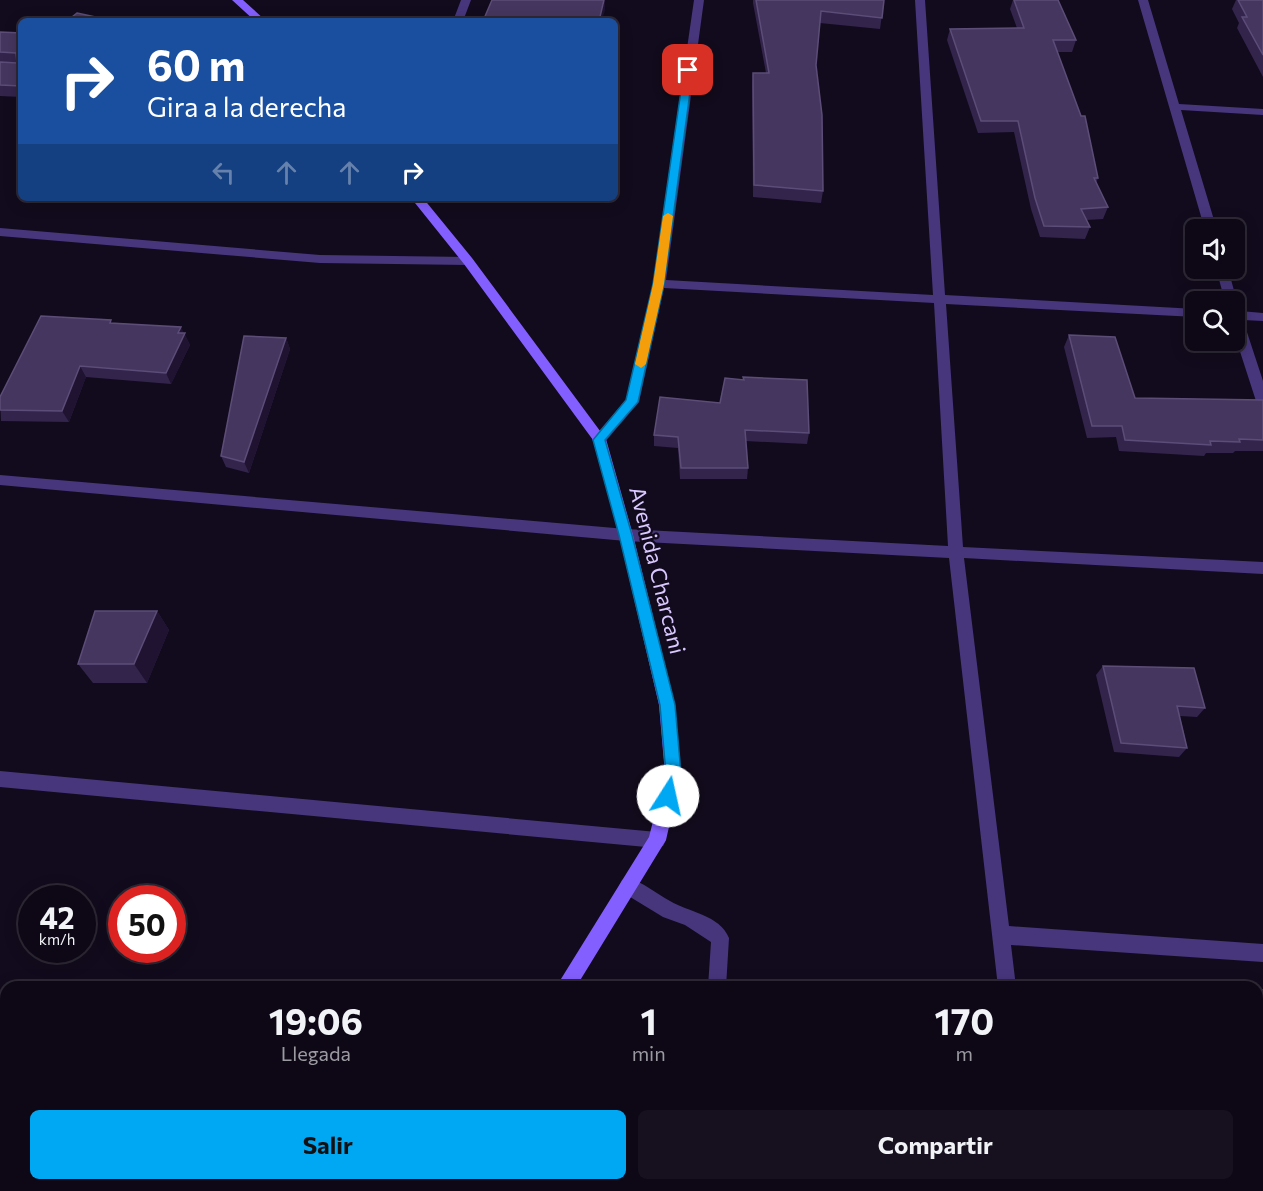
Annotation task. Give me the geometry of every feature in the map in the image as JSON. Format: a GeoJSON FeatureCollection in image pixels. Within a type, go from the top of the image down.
{"type":"FeatureCollection","features":[{"type":"Feature","properties":{"kind":"main road"},"geometry":{"type":"LineString","coordinates":[[237,0],[258,18]]}},
{"type":"Feature","properties":{"kind":"main road","name":"Avenida Charcani"},"geometry":{"type":"LineString","coordinates":[[419,201],[468,261],[599,440],[626,535],[667,705],[674,774],[657,840],[569,981]]}},
{"type":"Feature","properties":{"kind":"street"},"geometry":{"type":"LineString","coordinates":[[459,18],[466,0]]}},
{"type":"Feature","properties":{"kind":"street"},"geometry":{"type":"LineString","coordinates":[[599,440],[632,402],[659,284],[699,0]]}},
{"type":"Feature","properties":{"kind":"street"},"geometry":{"type":"LineString","coordinates":[[920,0],[956,551],[1006,981]]}},
{"type":"Feature","properties":{"kind":"street"},"geometry":{"type":"LineString","coordinates":[[1143,0],[1177,107],[1208,219]]}},
{"type":"Feature","properties":{"kind":"street"},"geometry":{"type":"LineString","coordinates":[[1177,107],[1263,112]]}},
{"type":"Feature","properties":{"kind":"street"},"geometry":{"type":"LineString","coordinates":[[0,232],[320,259],[468,261]]}},
{"type":"Feature","properties":{"kind":"street"},"geometry":{"type":"LineString","coordinates":[[659,284],[1185,312]]}},
{"type":"Feature","properties":{"kind":"street"},"geometry":{"type":"LineString","coordinates":[[1245,315],[1263,317]]}},
{"type":"Feature","properties":{"kind":"street"},"geometry":{"type":"LineString","coordinates":[[1245,345],[1263,401]]}},
{"type":"Feature","properties":{"kind":"street"},"geometry":{"type":"LineString","coordinates":[[0,480],[626,535],[1263,568]]}},
{"type":"Feature","properties":{"kind":"street"},"geometry":{"type":"LineString","coordinates":[[0,779],[657,840]]}},
{"type":"Feature","properties":{"kind":"street"},"geometry":{"type":"LineString","coordinates":[[628,886],[669,911],[690,917],[720,938],[717,981]]}},
{"type":"Feature","properties":{"kind":"street"},"geometry":{"type":"LineString","coordinates":[[1001,935],[1263,953]]}},
{"type":"Feature","properties":{"kind":"building"},"geometry":{"type":"Polygon","coordinates":[[[492,0],[604,0],[600,18],[484,18],[492,0]]]}},
{"type":"Feature","properties":{"kind":"building"},"geometry":{"type":"Polygon","coordinates":[[[756,0],[884,0],[882,18],[821,11],[816,65],[822,115],[823,191],[754,185],[753,73],[769,73],[756,0]]]}},
{"type":"Feature","properties":{"kind":"building"},"geometry":{"type":"Polygon","coordinates":[[[1014,0],[1058,0],[1076,40],[1053,40],[1081,116],[1085,116],[1098,178],[1094,178],[1108,207],[1081,209],[1090,227],[1044,226],[1035,198],[1018,121],[981,121],[950,29],[1024,28],[1014,0]]]}},
{"type":"Feature","properties":{"kind":"building"},"geometry":{"type":"Polygon","coordinates":[[[1238,0],[1263,0],[1263,55],[1242,17],[1247,17],[1238,0]]]}},
{"type":"Feature","properties":{"kind":"building"},"geometry":{"type":"Polygon","coordinates":[[[77,13],[100,18],[71,18],[77,13]]]}},
{"type":"Feature","properties":{"kind":"building"},"geometry":{"type":"Polygon","coordinates":[[[0,32],[18,33],[18,86],[0,85],[0,62],[17,63],[16,53],[0,52],[0,32]]]}},
{"type":"Feature","properties":{"kind":"building"},"geometry":{"type":"Polygon","coordinates":[[[41,316],[181,327],[178,333],[185,333],[166,373],[80,366],[62,411],[0,410],[0,397],[41,316]]]}},
{"type":"Feature","properties":{"kind":"building"},"geometry":{"type":"Polygon","coordinates":[[[1069,335],[1115,337],[1135,398],[1263,400],[1263,440],[1210,441],[1211,445],[1125,440],[1122,426],[1092,426],[1069,335]]]}},
{"type":"Feature","properties":{"kind":"building"},"geometry":{"type":"Polygon","coordinates":[[[244,336],[286,338],[244,462],[221,456],[244,336]]]}},
{"type":"Feature","properties":{"kind":"building"},"geometry":{"type":"Polygon","coordinates":[[[743,377],[807,380],[809,433],[745,430],[748,468],[681,468],[678,437],[654,435],[660,397],[720,403],[725,378],[744,380],[743,377]]]}},
{"type":"Feature","properties":{"kind":"building"},"geometry":{"type":"Polygon","coordinates":[[[95,611],[157,611],[134,664],[78,664],[95,611]]]}},
{"type":"Feature","properties":{"kind":"building"},"geometry":{"type":"Polygon","coordinates":[[[1103,666],[1194,668],[1205,708],[1177,706],[1187,748],[1121,743],[1103,666]]]}},
{"type":"Feature","properties":{"kind":"slow traffic"},"geometry":{"type":"LineString","coordinates":[[641,364],[659,284],[668,216]]}},
{"type":"Feature","properties":{"kind":"route"},"geometry":{"type":"LineString","coordinates":[[668,796],[674,774],[667,705],[626,535],[599,440],[632,402],[659,284],[688,70]]}}]}
